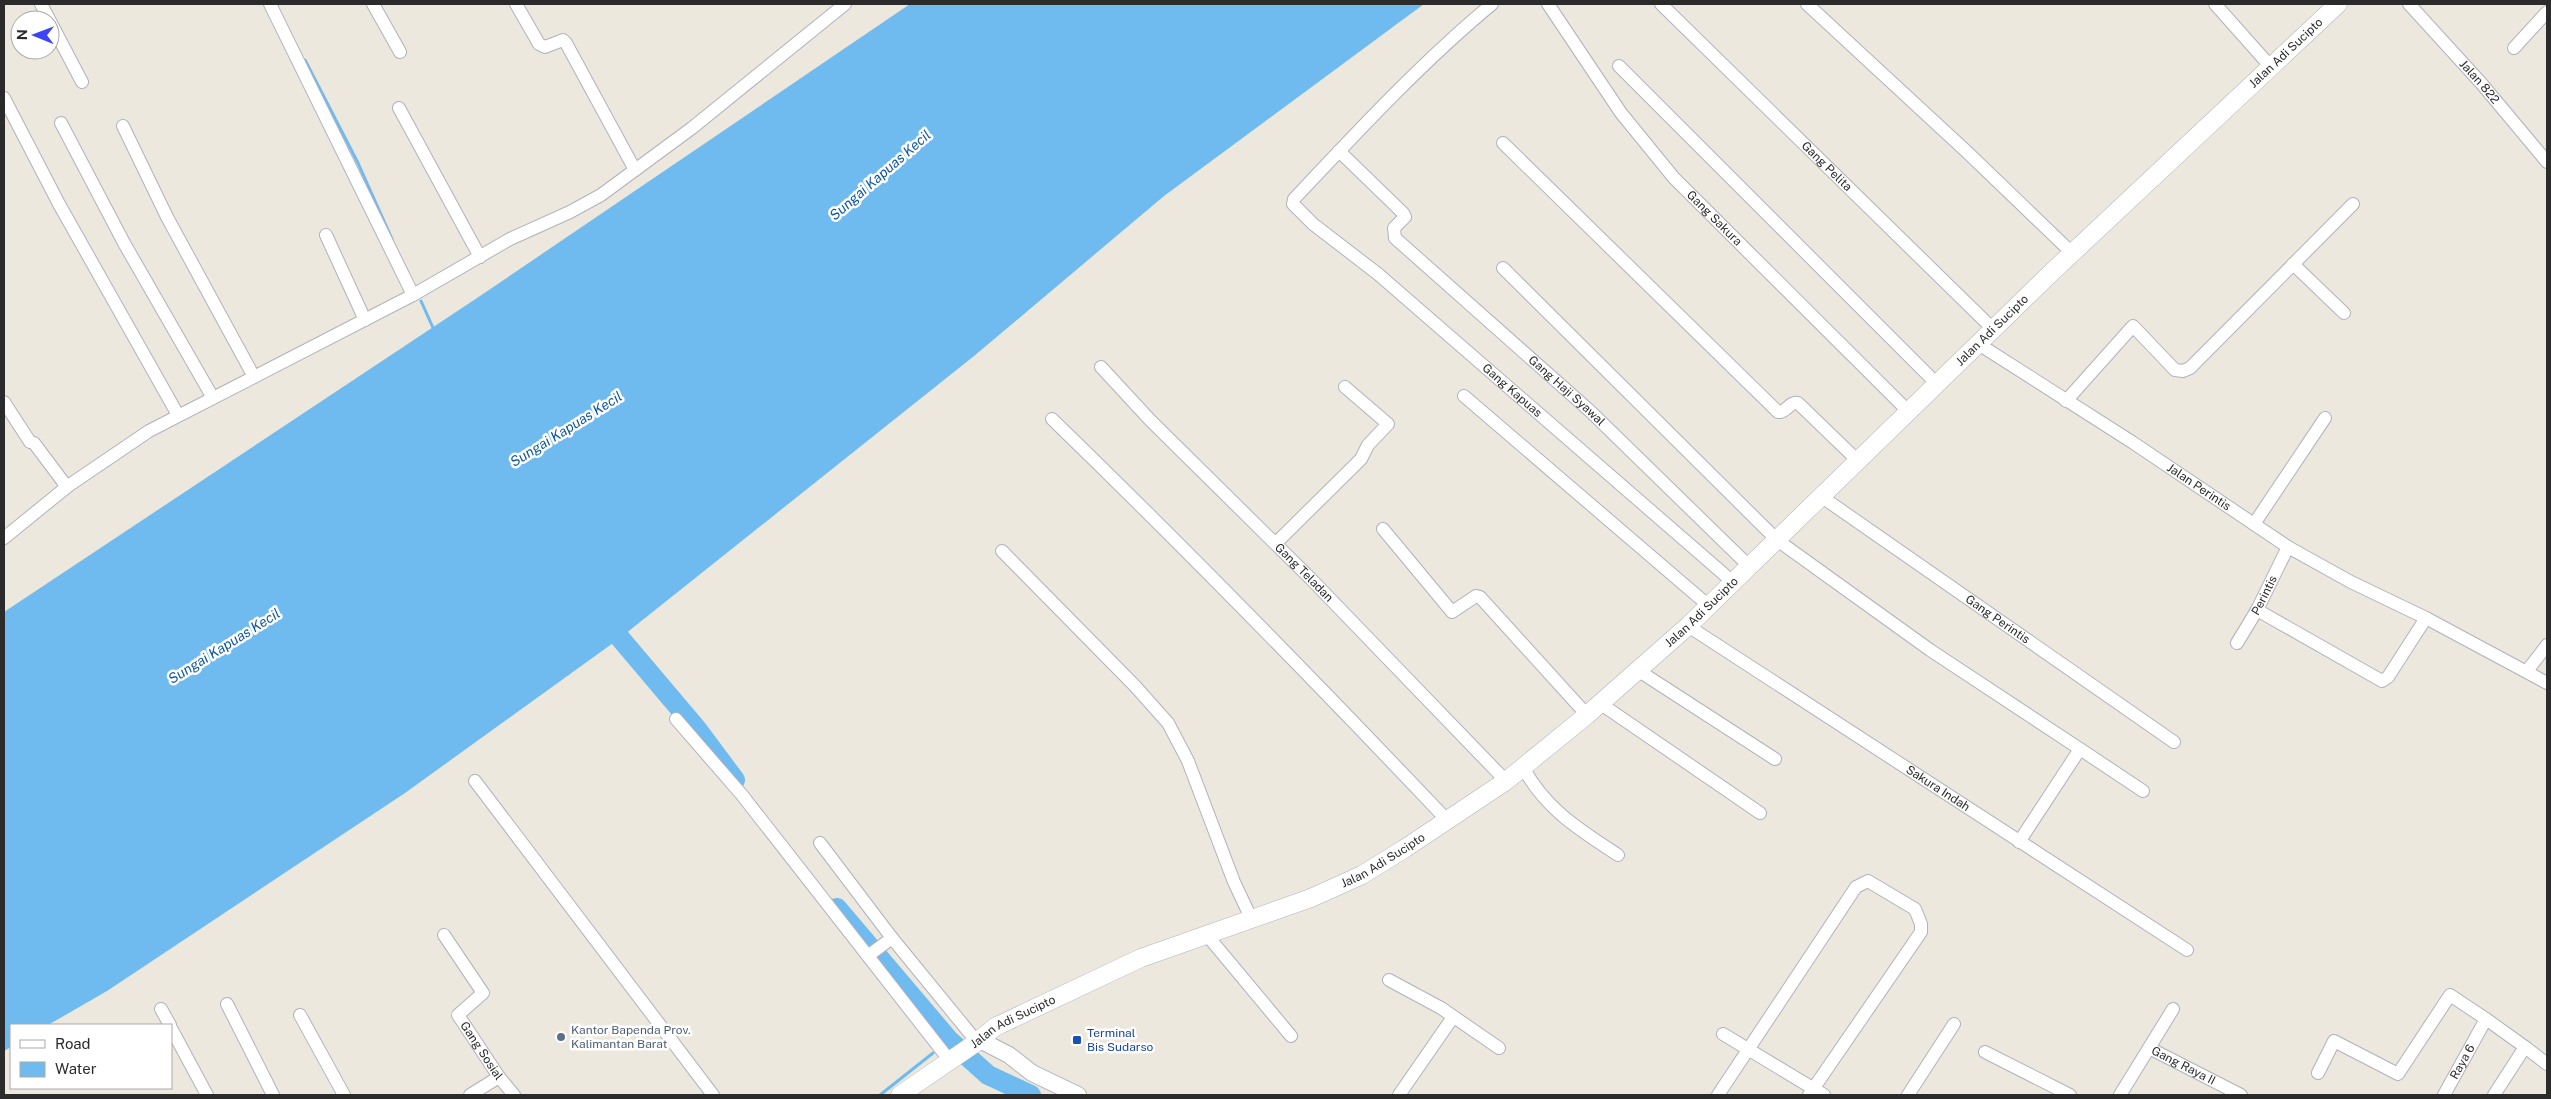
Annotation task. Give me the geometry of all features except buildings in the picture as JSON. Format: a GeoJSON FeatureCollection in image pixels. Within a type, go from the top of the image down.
{"type":"FeatureCollection","features":[{"type":"Feature","properties":{"kind":"main road","name":"Jalan Adi Sucipto"},"geometry":{"type":"LineString","coordinates":[[900,1095],[995,1027],[1141,958],[1311,898],[1362,875],[1404,850],[1446,819],[1506,780],[1601,704],[1688,626],[2072,253],[2338,4]]}},
{"type":"Feature","properties":{"kind":"street"},"geometry":{"type":"LineString","coordinates":[[41,4],[82,82]]}},
{"type":"Feature","properties":{"kind":"street"},"geometry":{"type":"LineString","coordinates":[[270,4],[413,295]]}},
{"type":"Feature","properties":{"kind":"street"},"geometry":{"type":"LineString","coordinates":[[373,4],[400,52]]}},
{"type":"Feature","properties":{"kind":"street"},"geometry":{"type":"LineString","coordinates":[[516,4],[539,44],[545,47],[563,40],[566,43],[635,170]]}},
{"type":"Feature","properties":{"kind":"street"},"geometry":{"type":"LineString","coordinates":[[4,538],[110,455],[178,415],[413,295],[510,239],[583,206],[692,128],[845,4]]}},
{"type":"Feature","properties":{"kind":"street"},"geometry":{"type":"LineString","coordinates":[[1339,151],[1450,38],[1492,4]]}},
{"type":"Feature","properties":{"kind":"street","name":"Gang Sakura"},"geometry":{"type":"LineString","coordinates":[[1548,4],[1621,113],[1674,178],[1908,411]]}},
{"type":"Feature","properties":{"kind":"street","name":"Gang Pelita"},"geometry":{"type":"LineString","coordinates":[[1661,4],[1994,330]]}},
{"type":"Feature","properties":{"kind":"street"},"geometry":{"type":"LineString","coordinates":[[1807,4],[1968,152],[2072,253]]}},
{"type":"Feature","properties":{"kind":"street"},"geometry":{"type":"LineString","coordinates":[[2215,4],[2271,67]]}},
{"type":"Feature","properties":{"kind":"street","name":"Jalan 822"},"geometry":{"type":"LineString","coordinates":[[2409,4],[2481,83],[2547,162]]}},
{"type":"Feature","properties":{"kind":"street"},"geometry":{"type":"LineString","coordinates":[[2514,48],[2547,12]]}},
{"type":"Feature","properties":{"kind":"street"},"geometry":{"type":"LineString","coordinates":[[1618,66],[1938,385]]}},
{"type":"Feature","properties":{"kind":"street"},"geometry":{"type":"LineString","coordinates":[[4,98],[63,212],[178,415]]}},
{"type":"Feature","properties":{"kind":"street"},"geometry":{"type":"LineString","coordinates":[[399,108],[480,256]]}},
{"type":"Feature","properties":{"kind":"street"},"geometry":{"type":"LineString","coordinates":[[61,123],[124,243],[213,398]]}},
{"type":"Feature","properties":{"kind":"street"},"geometry":{"type":"LineString","coordinates":[[123,126],[167,217],[254,377]]}},
{"type":"Feature","properties":{"kind":"street"},"geometry":{"type":"LineString","coordinates":[[1502,143],[1778,412],[1785,411],[1792,404],[1798,403],[1857,460]]}},
{"type":"Feature","properties":{"kind":"street","name":"Gang Kapuas"},"geometry":{"type":"LineString","coordinates":[[1339,151],[1294,199],[1294,206],[1313,224],[1378,274],[1734,583]]}},
{"type":"Feature","properties":{"kind":"street","name":"Gang Haji Syawal"},"geometry":{"type":"LineString","coordinates":[[1339,151],[1403,214],[1404,219],[1394,228],[1395,238],[1590,411],[1750,567]]}},
{"type":"Feature","properties":{"kind":"street"},"geometry":{"type":"LineString","coordinates":[[2066,401],[2133,326],[2175,370],[2183,372],[2190,368],[2353,204]]}},
{"type":"Feature","properties":{"kind":"street"},"geometry":{"type":"LineString","coordinates":[[326,235],[365,320]]}},
{"type":"Feature","properties":{"kind":"street"},"geometry":{"type":"LineString","coordinates":[[2292,264],[2344,313]]}},
{"type":"Feature","properties":{"kind":"street"},"geometry":{"type":"LineString","coordinates":[[1503,268],[1777,540],[1930,650],[2142,790]]}},
{"type":"Feature","properties":{"kind":"street","name":"Jalan Perintis"},"geometry":{"type":"LineString","coordinates":[[1980,344],[2288,547],[2351,582],[2527,670],[2547,683]]}},
{"type":"Feature","properties":{"kind":"street","name":"Gang Teladan"},"geometry":{"type":"LineString","coordinates":[[1101,367],[1150,420],[1276,543],[1506,780]]}},
{"type":"Feature","properties":{"kind":"street"},"geometry":{"type":"LineString","coordinates":[[1276,543],[1362,459],[1368,445],[1388,424],[1345,386]]}},
{"type":"Feature","properties":{"kind":"street"},"geometry":{"type":"LineString","coordinates":[[1464,396],[1709,606]]}},
{"type":"Feature","properties":{"kind":"street"},"geometry":{"type":"LineString","coordinates":[[4,402],[30,442],[34,442],[67,488]]}},
{"type":"Feature","properties":{"kind":"street"},"geometry":{"type":"LineString","coordinates":[[2254,524],[2325,418]]}},
{"type":"Feature","properties":{"kind":"street"},"geometry":{"type":"LineString","coordinates":[[1052,419],[1168,531],[1318,684],[1446,819]]}},
{"type":"Feature","properties":{"kind":"street","name":"Gang Perintis"},"geometry":{"type":"LineString","coordinates":[[1822,496],[2174,742]]}},
{"type":"Feature","properties":{"kind":"street"},"geometry":{"type":"LineString","coordinates":[[1384,529],[1452,612],[1476,596],[1480,597],[1587,715]]}},
{"type":"Feature","properties":{"kind":"street","name":"Perintis"},"geometry":{"type":"LineString","coordinates":[[2237,643],[2257,610],[2288,547]]}},
{"type":"Feature","properties":{"kind":"street"},"geometry":{"type":"LineString","coordinates":[[1002,551],[1129,680],[1168,723],[1188,762],[1234,882],[1251,918]]}},
{"type":"Feature","properties":{"kind":"street"},"geometry":{"type":"LineString","coordinates":[[2257,610],[2382,681],[2388,677],[2426,618]]}},
{"type":"Feature","properties":{"kind":"street","name":"Sakura Indah"},"geometry":{"type":"LineString","coordinates":[[1688,626],[2187,950]]}},
{"type":"Feature","properties":{"kind":"street"},"geometry":{"type":"LineString","coordinates":[[2527,670],[2547,645]]}},
{"type":"Feature","properties":{"kind":"street"},"geometry":{"type":"LineString","coordinates":[[1639,671],[1775,759]]}},
{"type":"Feature","properties":{"kind":"street"},"geometry":{"type":"LineString","coordinates":[[1601,704],[1760,813]]}},
{"type":"Feature","properties":{"kind":"street"},"geometry":{"type":"LineString","coordinates":[[676,719],[742,795],[869,955],[965,1050],[1009,1056]]}},
{"type":"Feature","properties":{"kind":"street"},"geometry":{"type":"LineString","coordinates":[[2019,842],[2080,749]]}},
{"type":"Feature","properties":{"kind":"street"},"geometry":{"type":"LineString","coordinates":[[1523,767],[1534,786],[1553,809],[1569,823],[1618,855]]}},
{"type":"Feature","properties":{"kind":"street"},"geometry":{"type":"LineString","coordinates":[[475,782],[713,1095]]}},
{"type":"Feature","properties":{"kind":"street"},"geometry":{"type":"LineString","coordinates":[[820,843],[965,1050]]}},
{"type":"Feature","properties":{"kind":"street"},"geometry":{"type":"LineString","coordinates":[[1718,1095],[1748,1049],[1856,886],[1868,881],[1915,909],[1921,924],[1921,932],[1816,1093],[1748,1049],[1722,1034]]}},
{"type":"Feature","properties":{"kind":"street"},"geometry":{"type":"LineString","coordinates":[[1206,934],[1291,1036]]}},
{"type":"Feature","properties":{"kind":"street","name":"Gang Sosial"},"geometry":{"type":"LineString","coordinates":[[444,935],[483,993],[458,1015],[499,1077],[514,1095]]}},
{"type":"Feature","properties":{"kind":"street"},"geometry":{"type":"LineString","coordinates":[[869,955],[888,941]]}},
{"type":"Feature","properties":{"kind":"street"},"geometry":{"type":"LineString","coordinates":[[1390,980],[1433,1003],[1499,1048]]}},
{"type":"Feature","properties":{"kind":"street"},"geometry":{"type":"LineString","coordinates":[[2318,1073],[2334,1041],[2398,1074],[2450,995],[2484,1025],[2525,1047],[2547,1064]]}},
{"type":"Feature","properties":{"kind":"street"},"geometry":{"type":"LineString","coordinates":[[226,1004],[273,1095]]}},
{"type":"Feature","properties":{"kind":"street"},"geometry":{"type":"LineString","coordinates":[[2149,1048],[2173,1009]]}},
{"type":"Feature","properties":{"kind":"street"},"geometry":{"type":"LineString","coordinates":[[161,1010],[168,1024]]}},
{"type":"Feature","properties":{"kind":"street"},"geometry":{"type":"LineString","coordinates":[[300,1016],[344,1095]]}},
{"type":"Feature","properties":{"kind":"street"},"geometry":{"type":"LineString","coordinates":[[1399,1095],[1453,1017]]}},
{"type":"Feature","properties":{"kind":"street"},"geometry":{"type":"LineString","coordinates":[[1908,1095],[1954,1024]]}},
{"type":"Feature","properties":{"kind":"street","name":"Raya 6"},"geometry":{"type":"LineString","coordinates":[[2444,1095],[2484,1025]]}},
{"type":"Feature","properties":{"kind":"street"},"geometry":{"type":"LineString","coordinates":[[995,1027],[1009,1056],[1032,1073],[1078,1095]]}},
{"type":"Feature","properties":{"kind":"street"},"geometry":{"type":"LineString","coordinates":[[172,1031],[207,1095]]}},
{"type":"Feature","properties":{"kind":"street"},"geometry":{"type":"LineString","coordinates":[[2494,1095],[2525,1047]]}},
{"type":"Feature","properties":{"kind":"street","name":"Gang Raya II"},"geometry":{"type":"LineString","coordinates":[[2126,1094],[2149,1048],[2241,1095]]}},
{"type":"Feature","properties":{"kind":"street"},"geometry":{"type":"LineString","coordinates":[[1985,1052],[2070,1095]]}},
{"type":"Feature","properties":{"kind":"street"},"geometry":{"type":"LineString","coordinates":[[470,1095],[499,1077]]}},
{"type":"Feature","properties":{"kind":"water","name":"Sungai Kapuas Kecil"},"geometry":{"type":"Polygon","coordinates":[[[910,4],[1424,4],[1164,196],[974,356],[620,638],[405,793],[107,991],[50,1024],[10,1024],[10,1048],[4,1051],[4,612],[480,296],[910,4]]]}},
{"type":"Feature","properties":{"kind":"waterway"},"geometry":{"type":"LineString","coordinates":[[305,60],[358,163],[392,239]]}},
{"type":"Feature","properties":{"kind":"waterway"},"geometry":{"type":"LineString","coordinates":[[421,301],[434,330]]}},
{"type":"Feature","properties":{"kind":"waterway"},"geometry":{"type":"LineString","coordinates":[[620,638],[697,729],[735,780]]}},
{"type":"Feature","properties":{"kind":"waterway"},"geometry":{"type":"LineString","coordinates":[[837,908],[949,1040],[988,1075],[1031,1095]]}},
{"type":"Feature","properties":{"kind":"waterway"},"geometry":{"type":"LineString","coordinates":[[880,1095],[933,1053]]}},
{"type":"Feature","properties":{"kind":"place","name":"Kantor Bapenda Prov. Kalimantan Barat"},"geometry":{"type":"Point","coordinates":[561,1037]}},
{"type":"Feature","properties":{"kind":"place","name":"Terminal Bis Sudarso"},"geometry":{"type":"Point","coordinates":[1077,1040]}}]}
